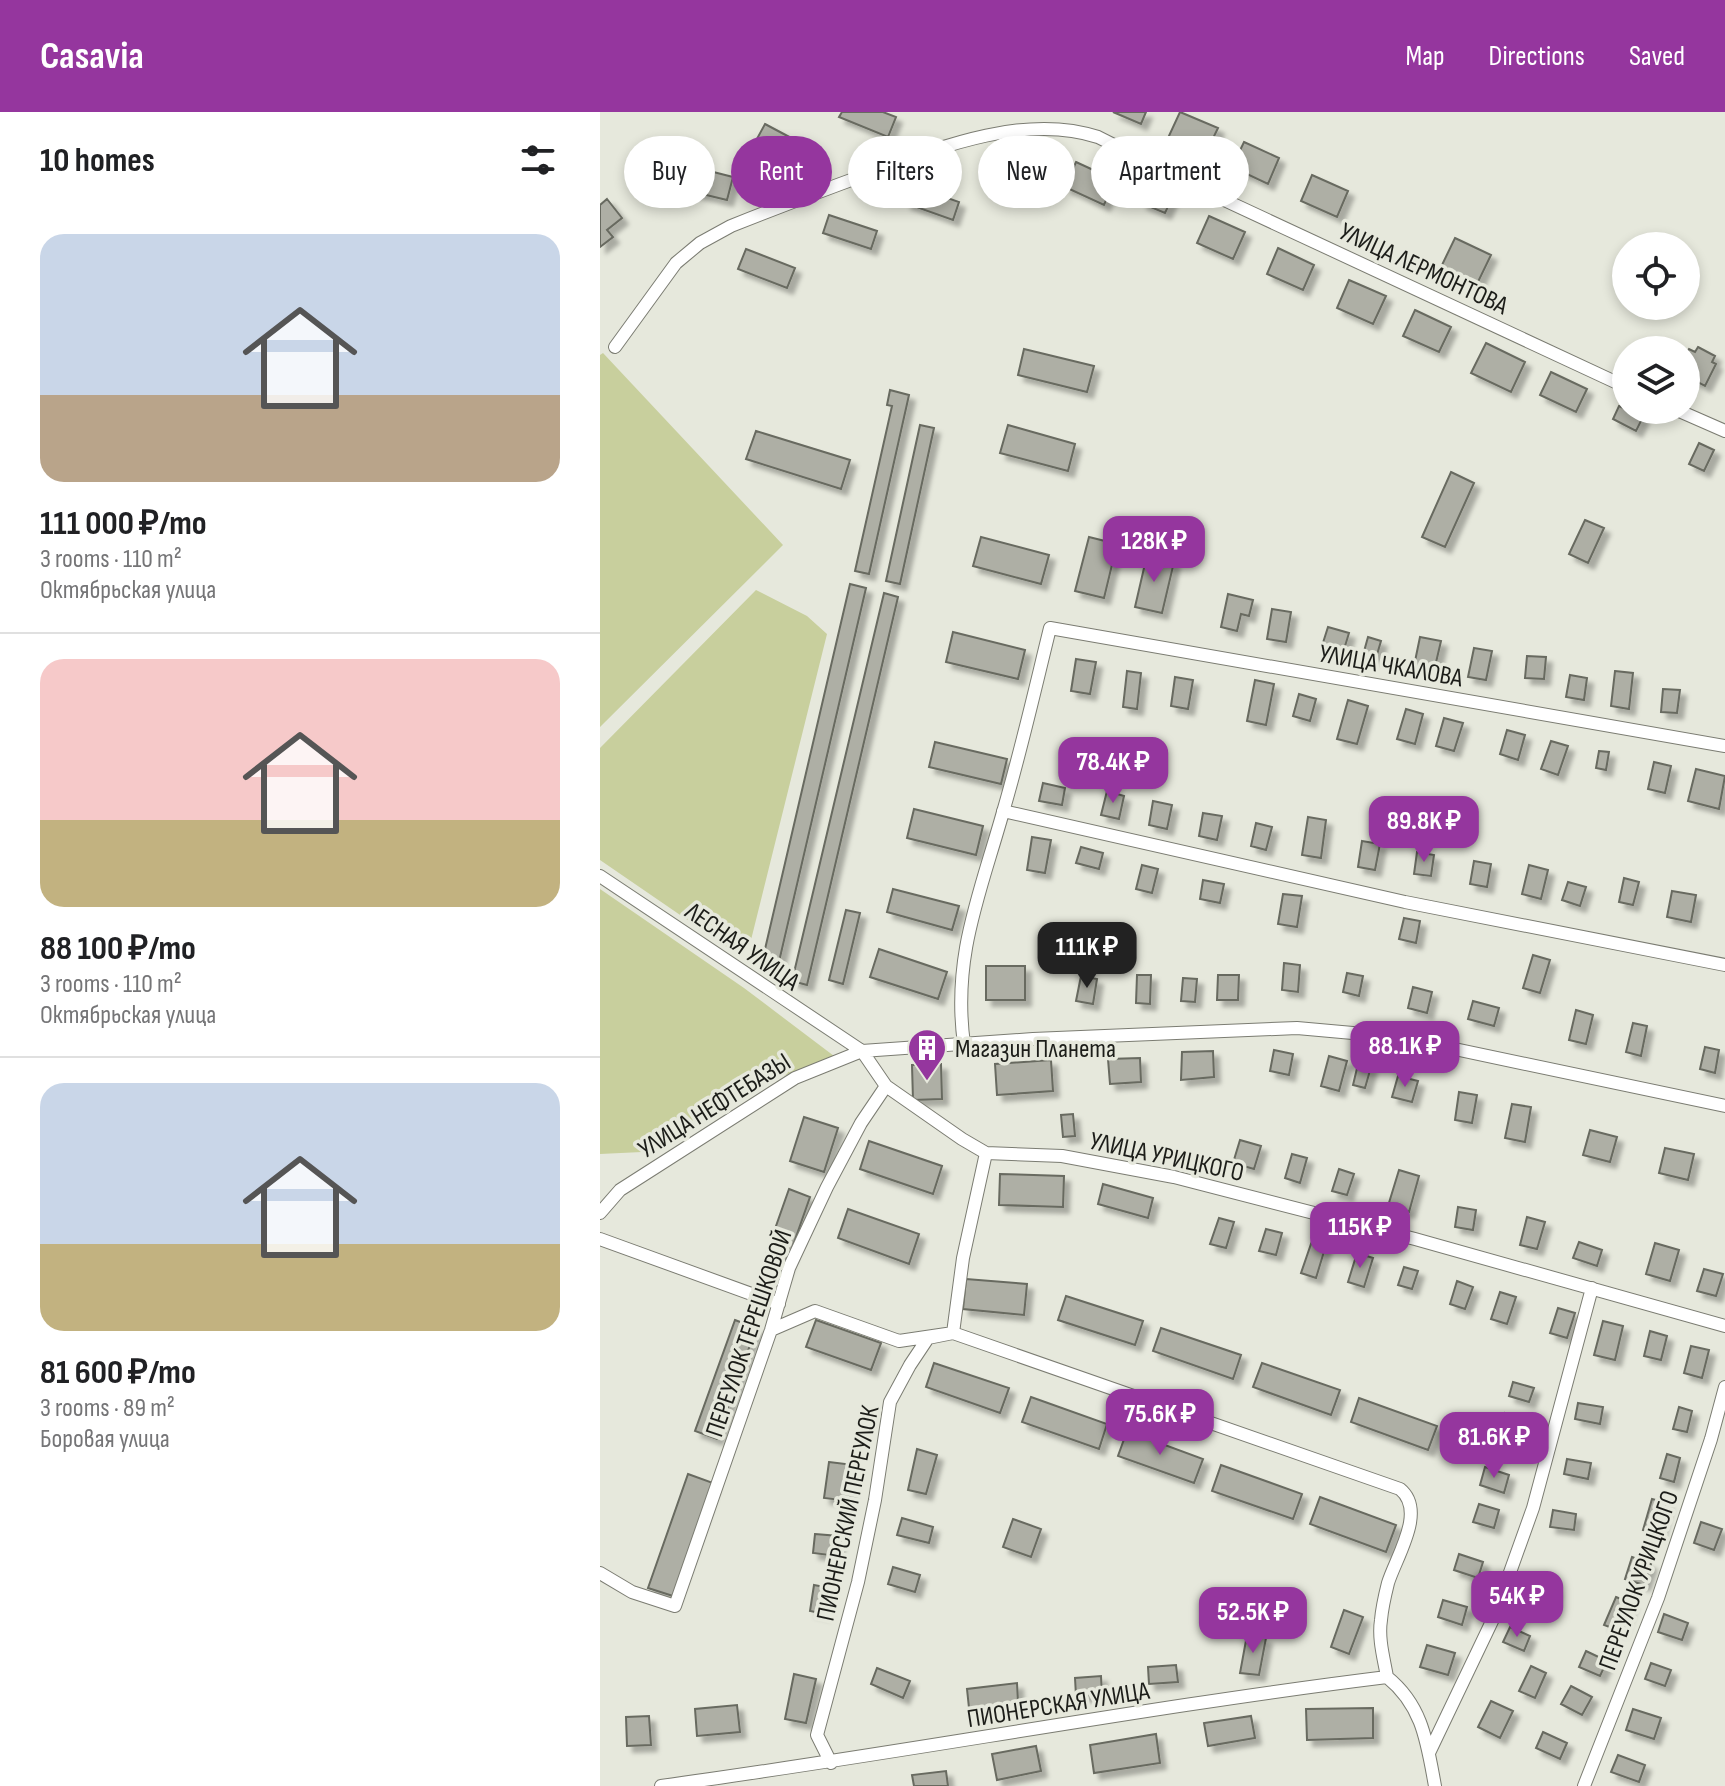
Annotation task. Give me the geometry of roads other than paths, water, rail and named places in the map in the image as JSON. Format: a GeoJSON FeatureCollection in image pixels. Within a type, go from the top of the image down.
{"type":"FeatureCollection","features":[{"type":"Feature","properties":{"kind":"street","name":"УЛИЦА ЛЕРМОНТОВА"},"geometry":{"type":"LineString","coordinates":[[615,347],[676,263],[700,243],[731,226],[940,147],[987,134],[1067,130],[1098,137],[1205,191],[1612,380]]}},
{"type":"Feature","properties":{"kind":"street"},"geometry":{"type":"LineString","coordinates":[[1700,420],[1725,431]]}},
{"type":"Feature","properties":{"kind":"street","name":"УЛИЦА ЧКАЛОВА"},"geometry":{"type":"LineString","coordinates":[[1003,811],[1050,628],[1725,746]]}},
{"type":"Feature","properties":{"kind":"street"},"geometry":{"type":"LineString","coordinates":[[964,1044],[960,1016],[961,968],[974,905],[1003,811],[1405,902],[1725,965]]}},
{"type":"Feature","properties":{"kind":"street","name":"ЛЕСНАЯ УЛИЦА"},"geometry":{"type":"LineString","coordinates":[[600,876],[862,1051]]}},
{"type":"Feature","properties":{"kind":"street","name":"УЛИЦА НЕФТЕБАЗЫ"},"geometry":{"type":"LineString","coordinates":[[600,1213],[620,1190],[795,1078],[862,1051],[1033,1039],[1297,1028],[1431,1044],[1725,1106]]}},
{"type":"Feature","properties":{"kind":"street","name":"УЛИЦА УРИЦКОГО"},"geometry":{"type":"LineString","coordinates":[[862,1051],[886,1086],[986,1153],[1062,1156],[1174,1177],[1400,1235],[1725,1326]]}},
{"type":"Feature","properties":{"kind":"street","name":"ПЕРЕУЛОК ТЕРЕШКОВОЙ"},"geometry":{"type":"LineString","coordinates":[[600,1573],[632,1592],[675,1606],[771,1330],[789,1268],[861,1123],[886,1086]]}},
{"type":"Feature","properties":{"kind":"street"},"geometry":{"type":"LineString","coordinates":[[953,1333],[963,1258],[986,1153]]}},
{"type":"Feature","properties":{"kind":"street"},"geometry":{"type":"LineString","coordinates":[[600,1239],[779,1304]]}},
{"type":"Feature","properties":{"kind":"street"},"geometry":{"type":"LineString","coordinates":[[1429,1753],[1494,1617],[1533,1508],[1592,1288]]}},
{"type":"Feature","properties":{"kind":"street"},"geometry":{"type":"LineString","coordinates":[[771,1330],[815,1311],[899,1341],[953,1333],[1400,1489],[1407,1495],[1411,1509],[1408,1529],[1388,1583],[1380,1624],[1387,1677],[1405,1692],[1418,1715],[1435,1786]]}},
{"type":"Feature","properties":{"kind":"street","name":"ПИОНЕРСКИЙ ПЕРЕУЛОК"},"geometry":{"type":"LineString","coordinates":[[831,1763],[817,1735],[861,1569],[890,1402],[928,1338],[953,1333]]}},
{"type":"Feature","properties":{"kind":"street","name":"ПЕРЕУЛОК УРИЦКОГО"},"geometry":{"type":"LineString","coordinates":[[1584,1786],[1658,1598],[1725,1387]]}},
{"type":"Feature","properties":{"kind":"street","name":"ПИОНЕРСКАЯ УЛИЦА"},"geometry":{"type":"LineString","coordinates":[[661,1786],[831,1763],[1258,1693],[1387,1677]]}},
{"type":"Feature","properties":{"kind":"place","name":"Магазин Планета"},"geometry":{"type":"Point","coordinates":[927,1082]}}]}
